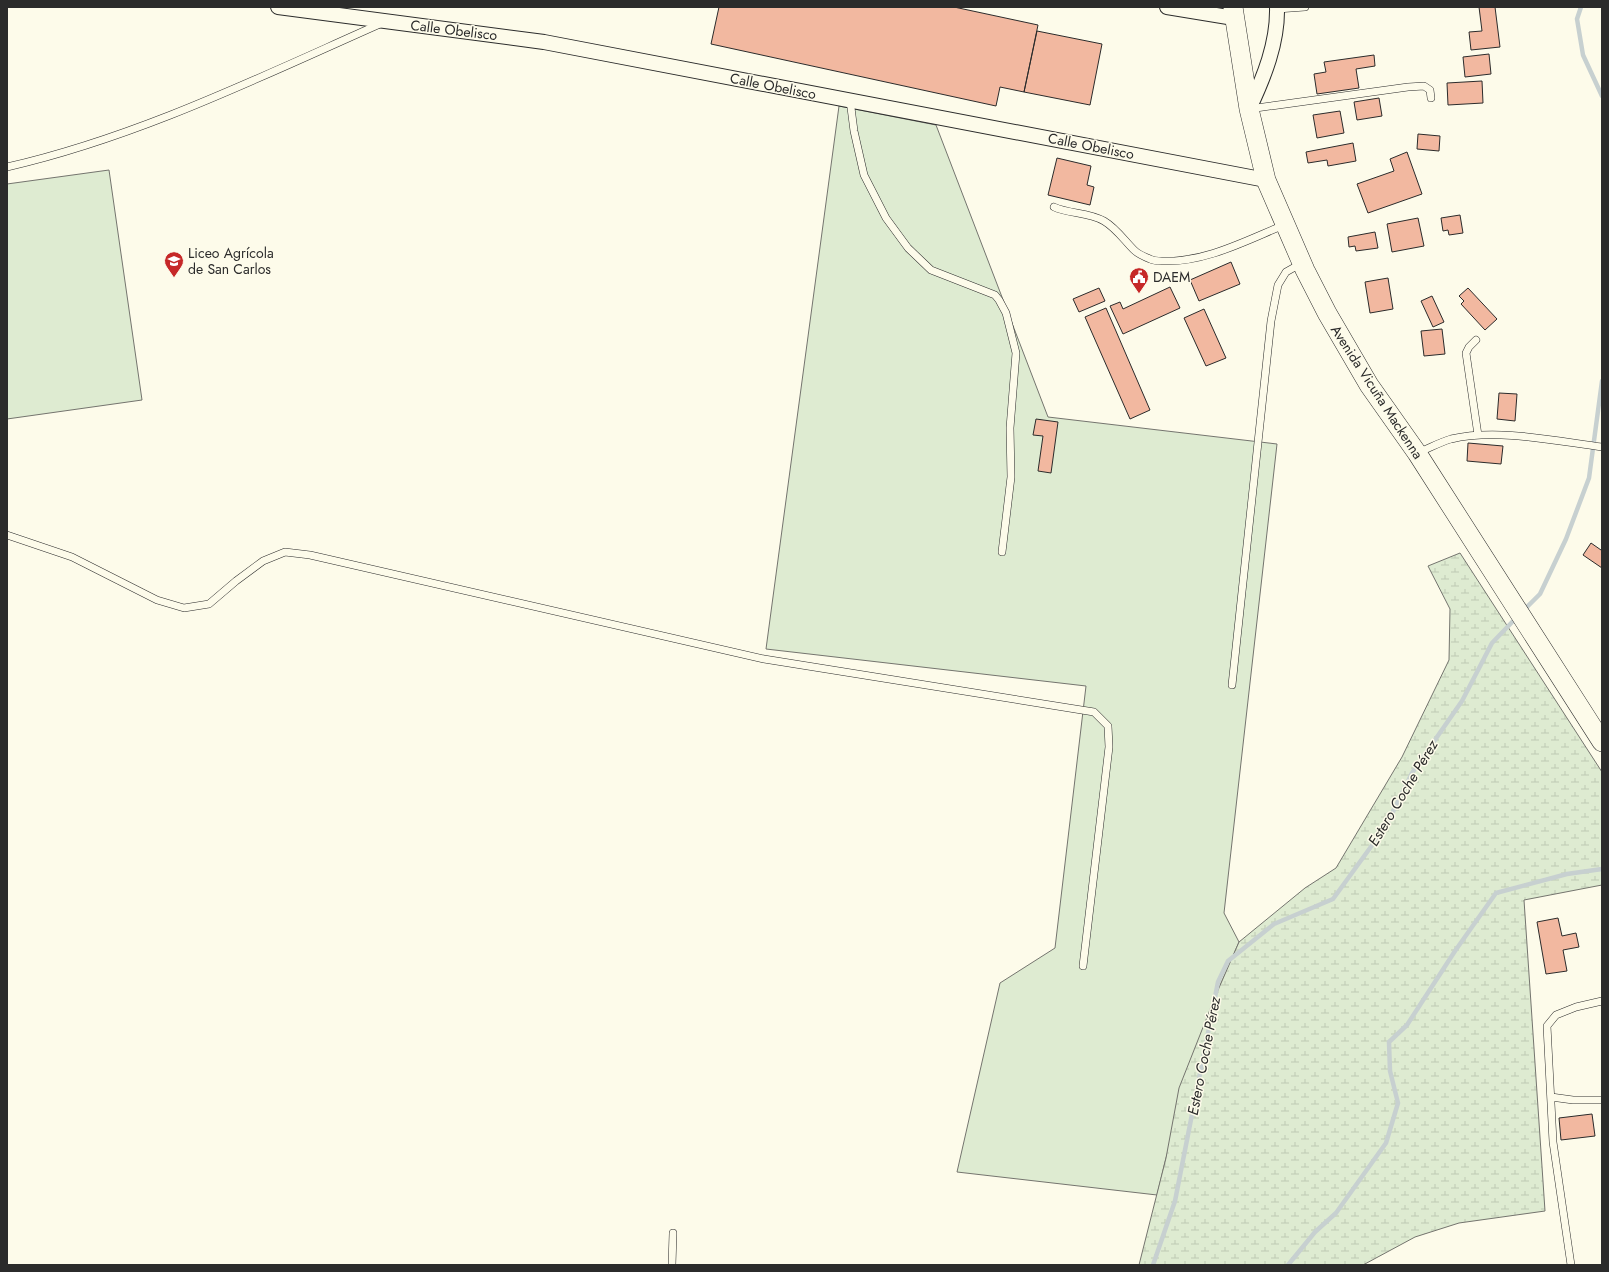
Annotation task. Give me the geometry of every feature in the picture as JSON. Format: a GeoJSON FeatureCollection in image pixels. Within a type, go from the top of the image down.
{"type":"FeatureCollection","features":[{"type":"Feature","properties":{"kind":"main road","name":"Avenida Vicuña Mackenna"},"geometry":{"type":"LineString","coordinates":[[1234,13],[1249,109],[1266,180],[1284,225],[1327,313],[1348,350],[1392,420],[1417,454],[1602,742]]}},
{"type":"Feature","properties":{"kind":"street","name":"Calle Obelisco"},"geometry":{"type":"LineString","coordinates":[[278,7],[544,42],[1266,180]]}},
{"type":"Feature","properties":{"kind":"street"},"geometry":{"type":"LineString","coordinates":[[1167,7],[1234,13]]}},
{"type":"Feature","properties":{"kind":"street"},"geometry":{"type":"LineString","coordinates":[[1249,109],[1261,82],[1272,48],[1277,8]]}},
{"type":"Feature","properties":{"kind":"lane"},"geometry":{"type":"LineString","coordinates":[[1277,8],[1305,7]]}},
{"type":"Feature","properties":{"kind":"lane"},"geometry":{"type":"LineString","coordinates":[[7,168],[66,152],[203,102],[386,21]]}},
{"type":"Feature","properties":{"kind":"lane"},"geometry":{"type":"LineString","coordinates":[[1249,109],[1424,86],[1430,90],[1432,98]]}},
{"type":"Feature","properties":{"kind":"lane"},"geometry":{"type":"LineString","coordinates":[[850,100],[854,131],[864,175],[886,218],[908,248],[931,270],[994,295],[999,300],[1006,314],[1016,353],[1010,428],[1010,477],[1002,552]]}},
{"type":"Feature","properties":{"kind":"lane"},"geometry":{"type":"LineString","coordinates":[[1054,207],[1062,211],[1103,220],[1120,234],[1136,252],[1152,261],[1178,262],[1194,259],[1230,247],[1284,225]]}},
{"type":"Feature","properties":{"kind":"lane"},"geometry":{"type":"LineString","coordinates":[[1232,684],[1271,321],[1278,285],[1286,272],[1302,263]]}},
{"type":"Feature","properties":{"kind":"lane"},"geometry":{"type":"LineString","coordinates":[[1476,340],[1469,347],[1466,353],[1478,435]]}},
{"type":"Feature","properties":{"kind":"lane"},"geometry":{"type":"LineString","coordinates":[[1417,454],[1451,439],[1478,435],[1533,437],[1602,447]]}},
{"type":"Feature","properties":{"kind":"lane"},"geometry":{"type":"LineString","coordinates":[[7,535],[72,557],[157,600],[184,608],[209,604],[263,561],[285,552],[310,555],[764,659],[1094,712],[1108,726],[1108,747],[1083,966]]}},
{"type":"Feature","properties":{"kind":"lane"},"geometry":{"type":"LineString","coordinates":[[1571,1265],[1553,1142],[1547,1026],[1556,1015],[1576,1007],[1602,1001]]}},
{"type":"Feature","properties":{"kind":"lane"},"geometry":{"type":"LineString","coordinates":[[1551,1097],[1573,1100],[1602,1100]]}},
{"type":"Feature","properties":{"kind":"lane"},"geometry":{"type":"LineString","coordinates":[[672,1265],[673,1233]]}},
{"type":"Feature","properties":{"kind":"green space"},"geometry":{"type":"Polygon","coordinates":[[[839,106],[936,125],[1048,417],[1277,444],[1224,913],[1239,942],[1215,997],[1166,1158],[1157,1195],[957,1172],[1000,983],[1055,948],[1086,686],[766,649],[839,106]]]}},
{"type":"Feature","properties":{"kind":"green space"},"geometry":{"type":"Polygon","coordinates":[[[109,170],[142,400],[7,419],[7,184],[109,170]]]}},
{"type":"Feature","properties":{"kind":"green space"},"geometry":{"type":"Polygon","coordinates":[[[1460,553],[1602,772],[1602,885],[1524,900],[1545,1211],[1459,1223],[1415,1237],[1363,1265],[1139,1265],[1166,1158],[1179,1088],[1215,997],[1239,942],[1305,888],[1336,868],[1402,757],[1449,660],[1450,609],[1428,566],[1460,553]]]}},
{"type":"Feature","properties":{"kind":"building"},"geometry":{"type":"Polygon","coordinates":[[[719,7],[954,7],[1038,25],[1024,92],[1000,87],[996,106],[711,44],[719,7]]]}},
{"type":"Feature","properties":{"kind":"building"},"geometry":{"type":"Polygon","coordinates":[[[1479,7],[1495,7],[1500,47],[1471,50],[1469,32],[1482,31],[1479,7]]]}},
{"type":"Feature","properties":{"kind":"building"},"geometry":{"type":"Polygon","coordinates":[[[1037,31],[1102,44],[1090,105],[1024,92],[1037,31]]]}},
{"type":"Feature","properties":{"kind":"building"},"geometry":{"type":"Polygon","coordinates":[[[1489,54],[1491,74],[1465,77],[1463,57],[1489,54]]]}},
{"type":"Feature","properties":{"kind":"building"},"geometry":{"type":"Polygon","coordinates":[[[1374,55],[1375,66],[1356,69],[1359,88],[1317,94],[1314,74],[1326,72],[1324,62],[1374,55]]]}},
{"type":"Feature","properties":{"kind":"building"},"geometry":{"type":"Polygon","coordinates":[[[1482,81],[1483,103],[1448,105],[1447,83],[1482,81]]]}},
{"type":"Feature","properties":{"kind":"building"},"geometry":{"type":"Polygon","coordinates":[[[1379,98],[1382,116],[1357,120],[1354,102],[1379,98]]]}},
{"type":"Feature","properties":{"kind":"building"},"geometry":{"type":"Polygon","coordinates":[[[1340,111],[1344,133],[1317,138],[1313,115],[1340,111]]]}},
{"type":"Feature","properties":{"kind":"building"},"geometry":{"type":"Polygon","coordinates":[[[1418,134],[1440,136],[1439,151],[1417,149],[1418,134]]]}},
{"type":"Feature","properties":{"kind":"building"},"geometry":{"type":"Polygon","coordinates":[[[1353,143],[1356,161],[1328,166],[1327,160],[1308,163],[1306,152],[1353,143]]]}},
{"type":"Feature","properties":{"kind":"building"},"geometry":{"type":"Polygon","coordinates":[[[1407,152],[1422,194],[1368,213],[1357,184],[1394,171],[1390,159],[1407,152]]]}},
{"type":"Feature","properties":{"kind":"building"},"geometry":{"type":"Polygon","coordinates":[[[1057,158],[1091,166],[1087,185],[1094,187],[1090,205],[1048,195],[1057,158]]]}},
{"type":"Feature","properties":{"kind":"building"},"geometry":{"type":"Polygon","coordinates":[[[1460,215],[1463,233],[1449,235],[1448,230],[1443,231],[1441,218],[1460,215]]]}},
{"type":"Feature","properties":{"kind":"building"},"geometry":{"type":"Polygon","coordinates":[[[1418,218],[1424,246],[1392,252],[1387,224],[1418,218]]]}},
{"type":"Feature","properties":{"kind":"building"},"geometry":{"type":"Polygon","coordinates":[[[1375,232],[1378,248],[1356,251],[1355,246],[1349,247],[1348,237],[1375,232]]]}},
{"type":"Feature","properties":{"kind":"building"},"geometry":{"type":"Polygon","coordinates":[[[1231,262],[1240,284],[1199,301],[1190,280],[1231,262]]]}},
{"type":"Feature","properties":{"kind":"building"},"geometry":{"type":"Polygon","coordinates":[[[1388,278],[1393,309],[1370,313],[1365,282],[1388,278]]]}},
{"type":"Feature","properties":{"kind":"building"},"geometry":{"type":"Polygon","coordinates":[[[1170,287],[1180,308],[1123,334],[1110,306],[1120,302],[1123,309],[1170,287]]]}},
{"type":"Feature","properties":{"kind":"building"},"geometry":{"type":"Polygon","coordinates":[[[1099,288],[1105,301],[1079,312],[1073,299],[1099,288]]]}},
{"type":"Feature","properties":{"kind":"building"},"geometry":{"type":"Polygon","coordinates":[[[1468,288],[1497,319],[1485,330],[1461,304],[1464,301],[1459,296],[1468,288]]]}},
{"type":"Feature","properties":{"kind":"building"},"geometry":{"type":"Polygon","coordinates":[[[1432,296],[1444,322],[1433,327],[1421,301],[1432,296]]]}},
{"type":"Feature","properties":{"kind":"building"},"geometry":{"type":"Polygon","coordinates":[[[1106,308],[1150,410],[1130,419],[1085,317],[1106,308]]]}},
{"type":"Feature","properties":{"kind":"building"},"geometry":{"type":"Polygon","coordinates":[[[1204,309],[1226,358],[1206,366],[1184,318],[1204,309]]]}},
{"type":"Feature","properties":{"kind":"building"},"geometry":{"type":"Polygon","coordinates":[[[1442,329],[1445,354],[1424,356],[1421,331],[1442,329]]]}},
{"type":"Feature","properties":{"kind":"building"},"geometry":{"type":"Polygon","coordinates":[[[1499,393],[1517,394],[1515,421],[1497,419],[1499,393]]]}},
{"type":"Feature","properties":{"kind":"building"},"geometry":{"type":"Polygon","coordinates":[[[1036,419],[1058,422],[1051,473],[1038,471],[1043,436],[1033,435],[1036,419]]]}},
{"type":"Feature","properties":{"kind":"building"},"geometry":{"type":"Polygon","coordinates":[[[1468,443],[1503,446],[1501,464],[1467,461],[1468,443]]]}},
{"type":"Feature","properties":{"kind":"building"},"geometry":{"type":"Polygon","coordinates":[[[1591,543],[1601,550],[1602,549],[1602,568],[1583,555],[1591,543]]]}},
{"type":"Feature","properties":{"kind":"building"},"geometry":{"type":"Polygon","coordinates":[[[1558,918],[1562,936],[1576,933],[1579,947],[1563,950],[1567,971],[1546,974],[1537,922],[1558,918]]]}},
{"type":"Feature","properties":{"kind":"building"},"geometry":{"type":"Polygon","coordinates":[[[1592,1114],[1595,1136],[1561,1140],[1559,1118],[1592,1114]]]}},
{"type":"Feature","properties":{"kind":"waterway","name":"Estero Coche Pérez"},"geometry":{"type":"LineString","coordinates":[[1581,7],[1577,19],[1583,55],[1602,96]]}},
{"type":"Feature","properties":{"kind":"waterway","name":"Estero Coche Pérez"},"geometry":{"type":"LineString","coordinates":[[1523,611],[1540,594],[1566,539],[1589,478],[1602,381]]}},
{"type":"Feature","properties":{"kind":"waterway","name":"Estero Coche Pérez"},"geometry":{"type":"LineString","coordinates":[[1153,1265],[1175,1201],[1218,982],[1228,961],[1274,924],[1333,899],[1386,826],[1412,773],[1462,701],[1492,643],[1516,618]]}},
{"type":"Feature","properties":{"kind":"waterway"},"geometry":{"type":"LineString","coordinates":[[1288,1265],[1315,1232],[1336,1213],[1386,1143],[1398,1103],[1390,1071],[1389,1042],[1407,1025],[1455,951],[1496,893],[1567,874],[1602,869]]}},
{"type":"Feature","properties":{"kind":"place","name":"Liceo Agrícola de San Carlos"},"geometry":{"type":"Point","coordinates":[174,278]}},
{"type":"Feature","properties":{"kind":"place","name":"DAEM"},"geometry":{"type":"Point","coordinates":[1139,294]}}]}
